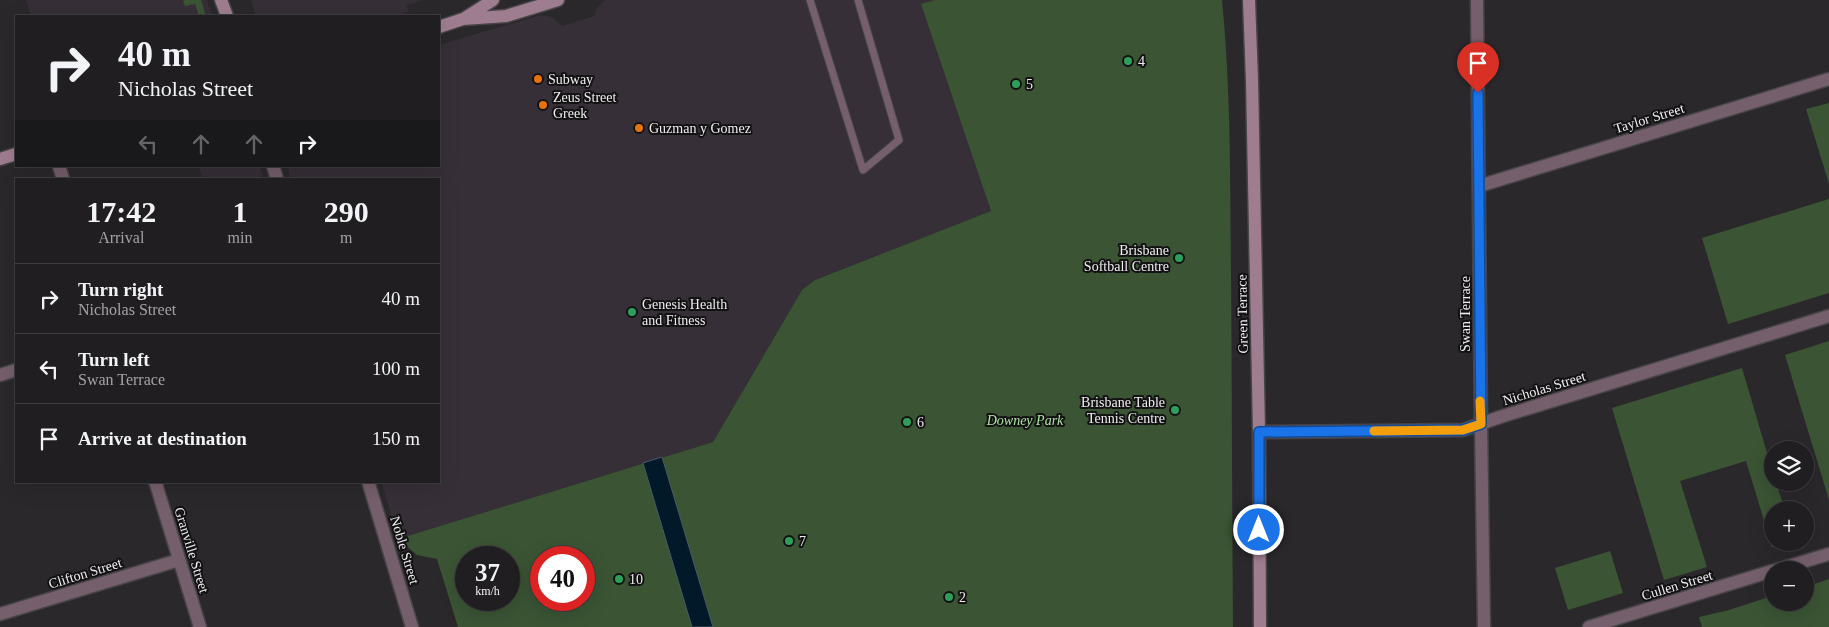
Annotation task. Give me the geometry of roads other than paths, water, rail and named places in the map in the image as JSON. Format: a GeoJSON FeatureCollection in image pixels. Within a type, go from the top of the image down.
{"type":"FeatureCollection","features":[{"type":"Feature","properties":{"kind":"street"},"geometry":{"type":"LineString","coordinates":[[221,0],[227,15]]}},
{"type":"Feature","properties":{"kind":"street"},"geometry":{"type":"LineString","coordinates":[[440,27],[463,19],[493,0]]}},
{"type":"Feature","properties":{"kind":"street"},"geometry":{"type":"LineString","coordinates":[[463,19],[506,16],[558,0]]}},
{"type":"Feature","properties":{"kind":"street","name":"Green Terrace"},"geometry":{"type":"LineString","coordinates":[[1249,0],[1259,432],[1260,627]]}},
{"type":"Feature","properties":{"kind":"street","name":"Swan Terrace"},"geometry":{"type":"LineString","coordinates":[[1477,0],[1484,627]]}},
{"type":"Feature","properties":{"kind":"street","name":"Taylor Street"},"geometry":{"type":"LineString","coordinates":[[1479,186],[1829,79]]}},
{"type":"Feature","properties":{"kind":"street"},"geometry":{"type":"LineString","coordinates":[[0,160],[15,154]]}},
{"type":"Feature","properties":{"kind":"street","name":"Nicholas Street"},"geometry":{"type":"LineString","coordinates":[[1259,432],[1463,430],[1829,316]]}},
{"type":"Feature","properties":{"kind":"street"},"geometry":{"type":"LineString","coordinates":[[0,375],[15,370]]}},
{"type":"Feature","properties":{"kind":"street","name":"Granville Street"},"geometry":{"type":"LineString","coordinates":[[156,483],[200,627]]}},
{"type":"Feature","properties":{"kind":"street","name":"Noble Street"},"geometry":{"type":"LineString","coordinates":[[369,483],[412,627]]}},
{"type":"Feature","properties":{"kind":"street","name":"Cullen Street"},"geometry":{"type":"LineString","coordinates":[[1805,561],[1829,554]]}},
{"type":"Feature","properties":{"kind":"street","name":"Clifton Street"},"geometry":{"type":"LineString","coordinates":[[0,614],[179,560]]}},
{"type":"Feature","properties":{"kind":"street","name":"Cullen Street"},"geometry":{"type":"LineString","coordinates":[[1590,627],[1764,573]]}},
{"type":"Feature","properties":{"kind":"lane"},"geometry":{"type":"LineString","coordinates":[[810,0],[863,170],[899,140],[858,0]]}},
{"type":"Feature","properties":{"kind":"water"},"geometry":{"type":"Polygon","coordinates":[[[662,457],[713,627],[692,627],[643,463],[662,457]]]}},
{"type":"Feature","properties":{"kind":"place","name":"4"},"geometry":{"type":"Point","coordinates":[1128,61]}},
{"type":"Feature","properties":{"kind":"place","name":"Subway"},"geometry":{"type":"Point","coordinates":[538,79]}},
{"type":"Feature","properties":{"kind":"place","name":"5"},"geometry":{"type":"Point","coordinates":[1016,84]}},
{"type":"Feature","properties":{"kind":"place","name":"Zeus Street Greek"},"geometry":{"type":"Point","coordinates":[543,105]}},
{"type":"Feature","properties":{"kind":"place","name":"Guzman y Gomez"},"geometry":{"type":"Point","coordinates":[639,128]}},
{"type":"Feature","properties":{"kind":"place","name":"Brisbane Softball Centre"},"geometry":{"type":"Point","coordinates":[1179,258]}},
{"type":"Feature","properties":{"kind":"place","name":"Genesis Health and Fitness"},"geometry":{"type":"Point","coordinates":[632,312]}},
{"type":"Feature","properties":{"kind":"place","name":"Brisbane Table Tennis Centre"},"geometry":{"type":"Point","coordinates":[1175,410]}},
{"type":"Feature","properties":{"kind":"place","name":"6"},"geometry":{"type":"Point","coordinates":[907,422]}},
{"type":"Feature","properties":{"kind":"place","name":"7"},"geometry":{"type":"Point","coordinates":[789,541]}},
{"type":"Feature","properties":{"kind":"place","name":"10"},"geometry":{"type":"Point","coordinates":[619,579]}},
{"type":"Feature","properties":{"kind":"place","name":"2"},"geometry":{"type":"Point","coordinates":[949,597]}},
{"type":"Feature","properties":{"kind":"park label","name":"Downey Park"},"geometry":{"type":"Point","coordinates":[1025,420]}}]}
